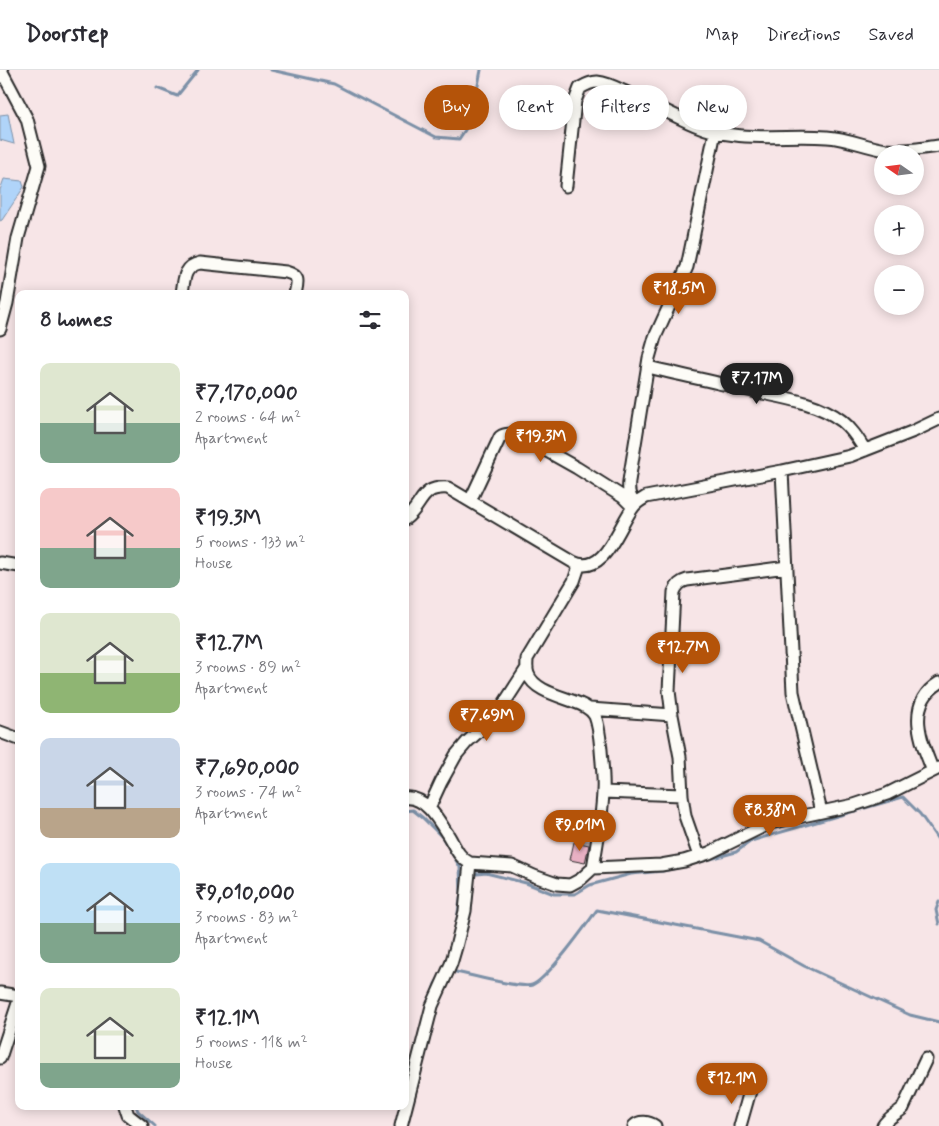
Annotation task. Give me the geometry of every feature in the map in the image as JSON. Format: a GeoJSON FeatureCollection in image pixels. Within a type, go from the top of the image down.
{"type":"FeatureCollection","features":[{"type":"Feature","properties":{"kind":"street"},"geometry":{"type":"LineString","coordinates":[[0,329],[13,304],[18,238],[39,166],[27,119],[1,70]]}},
{"type":"Feature","properties":{"kind":"street"},"geometry":{"type":"LineString","coordinates":[[566,186],[575,101],[580,88],[592,82],[611,86],[646,100],[696,126],[715,132],[748,136],[827,137],[849,140],[886,150],[900,151],[939,146]]}},
{"type":"Feature","properties":{"kind":"street"},"geometry":{"type":"LineString","coordinates":[[634,506],[628,490],[648,367],[655,337],[687,267],[715,132]]}},
{"type":"Feature","properties":{"kind":"street"},"geometry":{"type":"LineString","coordinates":[[182,290],[184,278],[189,267],[200,263],[286,272],[296,277],[298,281],[296,290]]}},
{"type":"Feature","properties":{"kind":"street"},"geometry":{"type":"LineString","coordinates":[[648,367],[810,405],[841,420],[854,432],[865,450]]}},
{"type":"Feature","properties":{"kind":"street"},"geometry":{"type":"LineString","coordinates":[[409,516],[430,490],[434,488],[448,488],[579,566],[584,566],[606,553],[634,506],[646,497],[850,456],[939,419]]}},
{"type":"Feature","properties":{"kind":"street"},"geometry":{"type":"LineString","coordinates":[[470,501],[500,437],[506,434],[522,438],[576,468],[634,506]]}},
{"type":"Feature","properties":{"kind":"street"},"geometry":{"type":"LineString","coordinates":[[782,471],[793,692],[821,812]]}},
{"type":"Feature","properties":{"kind":"street"},"geometry":{"type":"LineString","coordinates":[[0,563],[15,565]]}},
{"type":"Feature","properties":{"kind":"street"},"geometry":{"type":"LineString","coordinates":[[409,797],[420,800],[429,808],[457,852],[464,860],[470,863],[512,866],[557,884],[570,884],[581,879],[593,868],[603,792],[600,737],[596,720],[590,710],[580,704],[536,685],[531,680],[527,668],[528,659],[574,581],[579,566]]}},
{"type":"Feature","properties":{"kind":"street"},"geometry":{"type":"LineString","coordinates":[[699,856],[685,816],[680,757],[669,691],[674,592],[681,582],[687,580],[787,568]]}},
{"type":"Feature","properties":{"kind":"street"},"geometry":{"type":"LineString","coordinates":[[429,808],[456,755],[467,742],[496,716],[527,668]]}},
{"type":"Feature","properties":{"kind":"street"},"geometry":{"type":"LineString","coordinates":[[593,868],[661,865],[684,861],[709,853],[770,823],[854,805],[887,794],[936,770],[922,745],[919,714],[922,699],[939,682]]}},
{"type":"Feature","properties":{"kind":"street"},"geometry":{"type":"LineString","coordinates":[[590,710],[672,715]]}},
{"type":"Feature","properties":{"kind":"street"},"geometry":{"type":"LineString","coordinates":[[0,732],[15,738]]}},
{"type":"Feature","properties":{"kind":"street"},"geometry":{"type":"LineString","coordinates":[[603,792],[682,795]]}},
{"type":"Feature","properties":{"kind":"street"},"geometry":{"type":"LineString","coordinates":[[409,1095],[432,1006],[456,947],[465,911],[470,863]]}},
{"type":"Feature","properties":{"kind":"street"},"geometry":{"type":"LineString","coordinates":[[0,993],[15,997]]}},
{"type":"Feature","properties":{"kind":"street"},"geometry":{"type":"LineString","coordinates":[[0,1058],[15,1011]]}},
{"type":"Feature","properties":{"kind":"street"},"geometry":{"type":"LineString","coordinates":[[883,1126],[903,1108],[926,1059]]}},
{"type":"Feature","properties":{"kind":"street"},"geometry":{"type":"LineString","coordinates":[[740,1126],[750,1091]]}},
{"type":"Feature","properties":{"kind":"street"},"geometry":{"type":"LineString","coordinates":[[126,1110],[128,1115],[142,1126]]}},
{"type":"Feature","properties":{"kind":"street"},"geometry":{"type":"LineString","coordinates":[[401,1126],[405,1110]]}},
{"type":"Feature","properties":{"kind":"street"},"geometry":{"type":"LineString","coordinates":[[634,1126],[639,1122],[650,1123],[655,1126]]}},
{"type":"Feature","properties":{"kind":"water"},"geometry":{"type":"Polygon","coordinates":[[[8,114],[14,144],[0,140],[0,115],[8,114]]]}},
{"type":"Feature","properties":{"kind":"water"},"geometry":{"type":"Polygon","coordinates":[[[4,179],[22,181],[24,187],[0,221],[0,190],[4,179]]]}},
{"type":"Feature","properties":{"kind":"building"},"geometry":{"type":"Polygon","coordinates":[[[574,842],[589,845],[585,863],[570,860],[574,842]]]}},
{"type":"Feature","properties":{"kind":"waterway"},"geometry":{"type":"LineString","coordinates":[[157,88],[177,96],[198,70]]}},
{"type":"Feature","properties":{"kind":"waterway"},"geometry":{"type":"LineString","coordinates":[[271,70],[334,84],[436,137],[459,139],[471,121],[481,70]]}},
{"type":"Feature","properties":{"kind":"waterway"},"geometry":{"type":"LineString","coordinates":[[699,862],[736,852],[751,841],[903,797],[920,814],[939,841]]}},
{"type":"Feature","properties":{"kind":"waterway"},"geometry":{"type":"LineString","coordinates":[[409,810],[413,810],[423,818],[442,837],[460,867],[461,893],[456,926]]}},
{"type":"Feature","properties":{"kind":"waterway"},"geometry":{"type":"LineString","coordinates":[[477,874],[486,873],[526,883],[554,894],[575,894],[590,885],[631,874],[681,867]]}},
{"type":"Feature","properties":{"kind":"waterway"},"geometry":{"type":"LineString","coordinates":[[939,902],[936,910],[939,924]]}},
{"type":"Feature","properties":{"kind":"waterway"},"geometry":{"type":"LineString","coordinates":[[456,972],[517,985],[532,985],[539,981],[556,963],[597,910],[759,941],[804,966],[910,1015],[939,1022]]}},
{"type":"Feature","properties":{"kind":"waterway"},"geometry":{"type":"LineString","coordinates":[[432,993],[441,974]]}},
{"type":"Feature","properties":{"kind":"waterway"},"geometry":{"type":"LineString","coordinates":[[138,1110],[155,1126]]}}]}
